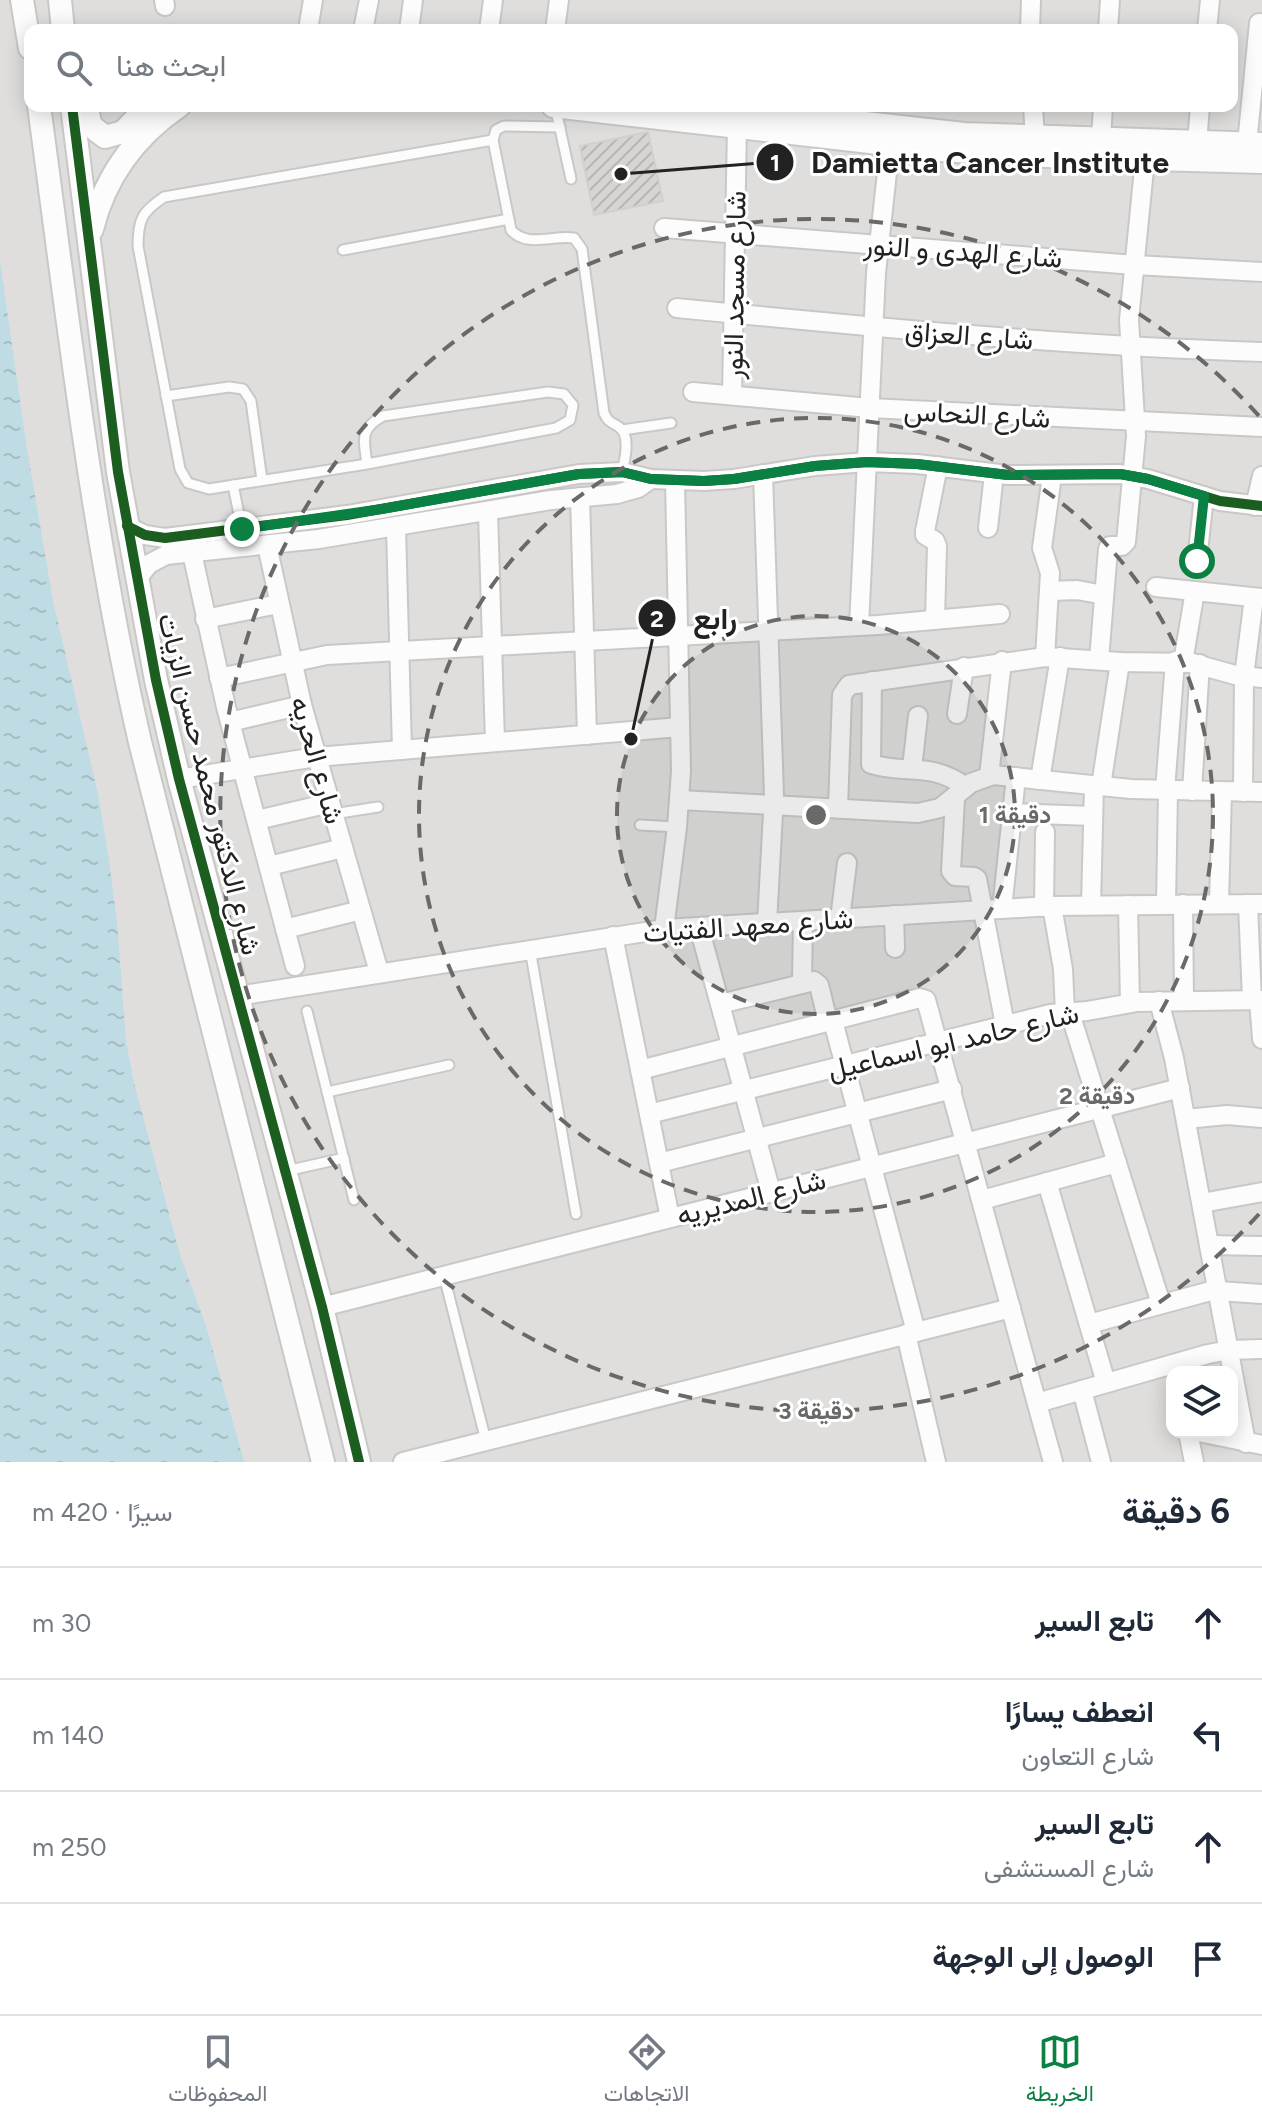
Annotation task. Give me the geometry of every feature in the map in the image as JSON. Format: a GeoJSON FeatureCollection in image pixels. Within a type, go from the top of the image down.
{"type":"FeatureCollection","features":[{"type":"Feature","properties":{"kind":"street"},"geometry":{"type":"LineString","coordinates":[[22,0],[26,24]]}},
{"type":"Feature","properties":{"kind":"street"},"geometry":{"type":"LineString","coordinates":[[60,0],[62,24]]}},
{"type":"Feature","properties":{"kind":"street"},"geometry":{"type":"LineString","coordinates":[[309,24],[313,0]]}},
{"type":"Feature","properties":{"kind":"street"},"geometry":{"type":"LineString","coordinates":[[364,24],[369,0]]}},
{"type":"Feature","properties":{"kind":"street"},"geometry":{"type":"LineString","coordinates":[[410,24],[413,0]]}},
{"type":"Feature","properties":{"kind":"street"},"geometry":{"type":"LineString","coordinates":[[490,24],[493,0]]}},
{"type":"Feature","properties":{"kind":"street"},"geometry":{"type":"LineString","coordinates":[[556,24],[559,0]]}},
{"type":"Feature","properties":{"kind":"street"},"geometry":{"type":"LineString","coordinates":[[1030,24],[1031,0]]}},
{"type":"Feature","properties":{"kind":"street"},"geometry":{"type":"LineString","coordinates":[[1108,24],[1110,0]]}},
{"type":"Feature","properties":{"kind":"street"},"geometry":{"type":"LineString","coordinates":[[1208,24],[1210,0]]}},
{"type":"Feature","properties":{"kind":"street"},"geometry":{"type":"LineString","coordinates":[[556,113],[737,127],[890,145],[1019,155],[1145,159],[1185,149],[1254,144],[1259,23]]}},
{"type":"Feature","properties":{"kind":"street","name":"شارع الدكتور محمد حسن الزيات"},"geometry":{"type":"LineString","coordinates":[[40,112],[90,486],[125,676],[323,1462]]}},
{"type":"Feature","properties":{"kind":"street","name":"شارع الدكتور محمد حسن الزيات"},"geometry":{"type":"LineString","coordinates":[[73,112],[114,444],[136,580],[179,779],[322,1307],[359,1462]]}},
{"type":"Feature","properties":{"kind":"street"},"geometry":{"type":"LineString","coordinates":[[88,112],[95,131],[111,137],[123,132],[142,112]]}},
{"type":"Feature","properties":{"kind":"street"},"geometry":{"type":"LineString","coordinates":[[90,242],[100,201],[120,163],[147,131],[171,112]]}},
{"type":"Feature","properties":{"kind":"street"},"geometry":{"type":"LineString","coordinates":[[762,112],[908,129],[1035,138],[1101,139],[1262,162]]}},
{"type":"Feature","properties":{"kind":"street"},"geometry":{"type":"LineString","coordinates":[[1033,112],[1035,138]]}},
{"type":"Feature","properties":{"kind":"street"},"geometry":{"type":"LineString","coordinates":[[1101,139],[1103,112]]}},
{"type":"Feature","properties":{"kind":"street"},"geometry":{"type":"LineString","coordinates":[[1185,149],[1198,112]]}},
{"type":"Feature","properties":{"kind":"street","name":"شارع مسجد النور"},"geometry":{"type":"LineString","coordinates":[[732,395],[737,127]]}},
{"type":"Feature","properties":{"kind":"street"},"geometry":{"type":"LineString","coordinates":[[859,626],[878,245],[890,145]]}},
{"type":"Feature","properties":{"kind":"street"},"geometry":{"type":"LineString","coordinates":[[1099,660],[1108,547],[1122,546],[1126,542],[1134,476],[1136,423],[1130,305],[1145,159]]}},
{"type":"Feature","properties":{"kind":"street","name":"شارع الهدى و النور"},"geometry":{"type":"LineString","coordinates":[[664,228],[1262,272]]}},
{"type":"Feature","properties":{"kind":"street","name":"شارع العزاق"},"geometry":{"type":"LineString","coordinates":[[677,308],[873,328],[1130,348],[1262,352]]}},
{"type":"Feature","properties":{"kind":"street","name":"شارع النحاس"},"geometry":{"type":"LineString","coordinates":[[693,392],[870,408],[1262,427]]}},
{"type":"Feature","properties":{"kind":"street"},"geometry":{"type":"LineString","coordinates":[[136,580],[144,569],[160,557],[192,553],[244,538],[394,507],[564,476],[622,472],[675,481],[719,480],[806,467],[867,462],[938,466],[994,474],[1134,476],[1204,496],[1258,506],[1262,476]]}},
{"type":"Feature","properties":{"kind":"street"},"geometry":{"type":"LineString","coordinates":[[935,620],[937,546],[925,535],[925,531],[938,466]]}},
{"type":"Feature","properties":{"kind":"street"},"geometry":{"type":"LineString","coordinates":[[763,474],[774,804],[767,923]]}},
{"type":"Feature","properties":{"kind":"street"},"geometry":{"type":"LineString","coordinates":[[988,528],[994,474]]}},
{"type":"Feature","properties":{"kind":"street"},"geometry":{"type":"LineString","coordinates":[[1040,780],[1052,657],[1050,573],[1042,548],[1052,476]]}},
{"type":"Feature","properties":{"kind":"street"},"geometry":{"type":"LineString","coordinates":[[127,526],[158,538],[244,538],[267,545],[624,493],[651,479]]}},
{"type":"Feature","properties":{"kind":"street"},"geometry":{"type":"LineString","coordinates":[[664,929],[680,800],[675,481]]}},
{"type":"Feature","properties":{"kind":"street"},"geometry":{"type":"LineString","coordinates":[[1197,561],[1204,496]]}},
{"type":"Feature","properties":{"kind":"street"},"geometry":{"type":"LineString","coordinates":[[580,497],[587,735]]}},
{"type":"Feature","properties":{"kind":"street"},"geometry":{"type":"LineString","coordinates":[[488,512],[495,742]]}},
{"type":"Feature","properties":{"kind":"street"},"geometry":{"type":"LineString","coordinates":[[396,528],[402,750]]}},
{"type":"Feature","properties":{"kind":"street","name":"شارع الحريه"},"geometry":{"type":"LineString","coordinates":[[267,545],[302,705],[379,972]]}},
{"type":"Feature","properties":{"kind":"street"},"geometry":{"type":"LineString","coordinates":[[192,553],[219,678],[295,966]]}},
{"type":"Feature","properties":{"kind":"street"},"geometry":{"type":"LineString","coordinates":[[680,800],[918,813],[940,808],[989,776],[1098,786],[1253,792],[1253,677],[1258,598],[1156,587]]}},
{"type":"Feature","properties":{"kind":"street"},"geometry":{"type":"LineString","coordinates":[[1049,591],[1077,590],[1104,595]]}},
{"type":"Feature","properties":{"kind":"street"},"geometry":{"type":"LineString","coordinates":[[1184,1000],[1166,790],[1195,591]]}},
{"type":"Feature","properties":{"kind":"street"},"geometry":{"type":"LineString","coordinates":[[205,619],[278,604]]}},
{"type":"Feature","properties":{"kind":"street"},"geometry":{"type":"LineString","coordinates":[[219,678],[321,655],[859,626],[1000,614]]}},
{"type":"Feature","properties":{"kind":"street"},"geometry":{"type":"LineString","coordinates":[[838,808],[843,691],[849,685],[1002,661],[1052,657],[1120,662],[1186,662],[1253,677]]}},
{"type":"Feature","properties":{"kind":"street"},"geometry":{"type":"LineString","coordinates":[[989,776],[1002,661]]}},
{"type":"Feature","properties":{"kind":"street"},"geometry":{"type":"LineString","coordinates":[[1091,905],[1093,816],[1120,662]]}},
{"type":"Feature","properties":{"kind":"street"},"geometry":{"type":"LineString","coordinates":[[1186,662],[1192,791]]}},
{"type":"Feature","properties":{"kind":"street"},"geometry":{"type":"LineString","coordinates":[[957,714],[964,667]]}},
{"type":"Feature","properties":{"kind":"street"},"geometry":{"type":"LineString","coordinates":[[872,681],[869,761],[874,766],[945,774],[961,793],[951,871],[957,877],[976,878],[992,910]]}},
{"type":"Feature","properties":{"kind":"street"},"geometry":{"type":"LineString","coordinates":[[230,722],[302,705]]}},
{"type":"Feature","properties":{"kind":"street"},"geometry":{"type":"LineString","coordinates":[[912,768],[918,716]]}},
{"type":"Feature","properties":{"kind":"street"},"geometry":{"type":"LineString","coordinates":[[179,779],[316,757],[680,727]]}},
{"type":"Feature","properties":{"kind":"street"},"geometry":{"type":"LineString","coordinates":[[1005,1025],[992,910],[1012,813],[1016,777]]}},
{"type":"Feature","properties":{"kind":"street"},"geometry":{"type":"LineString","coordinates":[[1219,904],[1222,792]]}},
{"type":"Feature","properties":{"kind":"street"},"geometry":{"type":"LineString","coordinates":[[257,820],[332,808]]}},
{"type":"Feature","properties":{"kind":"street"},"geometry":{"type":"LineString","coordinates":[[1012,813],[1093,816]]}},
{"type":"Feature","properties":{"kind":"street"},"geometry":{"type":"LineString","coordinates":[[1045,832],[1048,907],[1063,969],[1067,1013],[1161,1304]]}},
{"type":"Feature","properties":{"kind":"street"},"geometry":{"type":"LineString","coordinates":[[269,866],[343,848]]}},
{"type":"Feature","properties":{"kind":"street"},"geometry":{"type":"LineString","coordinates":[[840,919],[847,863]]}},
{"type":"Feature","properties":{"kind":"street"},"geometry":{"type":"LineString","coordinates":[[1255,904],[1262,1039]]}},
{"type":"Feature","properties":{"kind":"street","name":"شارع معهد الفتيات"},"geometry":{"type":"LineString","coordinates":[[238,996],[664,929],[1091,905],[1255,904]]}},
{"type":"Feature","properties":{"kind":"street"},"geometry":{"type":"LineString","coordinates":[[1128,905],[1130,1003]]}},
{"type":"Feature","properties":{"kind":"street"},"geometry":{"type":"LineString","coordinates":[[285,929],[361,910]]}},
{"type":"Feature","properties":{"kind":"street"},"geometry":{"type":"LineString","coordinates":[[894,915],[895,948]]}},
{"type":"Feature","properties":{"kind":"street"},"geometry":{"type":"LineString","coordinates":[[802,983],[803,921]]}},
{"type":"Feature","properties":{"kind":"street"},"geometry":{"type":"LineString","coordinates":[[699,927],[771,1192]]}},
{"type":"Feature","properties":{"kind":"street"},"geometry":{"type":"LineString","coordinates":[[613,936],[670,1218]]}},
{"type":"Feature","properties":{"kind":"street"},"geometry":{"type":"LineString","coordinates":[[720,1004],[812,981],[819,985],[845,1065],[872,1166],[911,1333],[936,1462]]}},
{"type":"Feature","properties":{"kind":"street"},"geometry":{"type":"LineString","coordinates":[[640,1070],[923,998],[929,1005],[1053,1462]]}},
{"type":"Feature","properties":{"kind":"street","name":"شارع حامد ابو اسماعيل"},"geometry":{"type":"LineString","coordinates":[[649,1114],[1005,1025],[1067,1013],[1159,1001],[1258,1000]]}},
{"type":"Feature","properties":{"kind":"street"},"geometry":{"type":"LineString","coordinates":[[1159,1001],[1180,1088],[1229,1350],[1254,1444],[1226,1438]]}},
{"type":"Feature","properties":{"kind":"street","name":"شارع المديريه"},"geometry":{"type":"LineString","coordinates":[[322,1307],[1180,1088]]}},
{"type":"Feature","properties":{"kind":"street"},"geometry":{"type":"LineString","coordinates":[[659,1163],[952,1089]]}},
{"type":"Feature","properties":{"kind":"street"},"geometry":{"type":"LineString","coordinates":[[1186,1119],[1213,1115],[1262,1118]]}},
{"type":"Feature","properties":{"kind":"street"},"geometry":{"type":"LineString","coordinates":[[982,1200],[1117,1163]]}},
{"type":"Feature","properties":{"kind":"street"},"geometry":{"type":"LineString","coordinates":[[1047,1182],[1106,1383]]}},
{"type":"Feature","properties":{"kind":"street"},"geometry":{"type":"LineString","coordinates":[[1202,1203],[1262,1192]]}},
{"type":"Feature","properties":{"kind":"street"},"geometry":{"type":"LineString","coordinates":[[1209,1245],[1262,1246]]}},
{"type":"Feature","properties":{"kind":"street"},"geometry":{"type":"LineString","coordinates":[[1089,1324],[1218,1290],[1262,1294]]}},
{"type":"Feature","properties":{"kind":"street"},"geometry":{"type":"LineString","coordinates":[[403,1462],[1011,1308]]}},
{"type":"Feature","properties":{"kind":"street"},"geometry":{"type":"LineString","coordinates":[[1177,1366],[1229,1350],[1262,1349]]}},
{"type":"Feature","properties":{"kind":"street"},"geometry":{"type":"LineString","coordinates":[[1037,1403],[1166,1369]]}},
{"type":"Feature","properties":{"kind":"street"},"geometry":{"type":"LineString","coordinates":[[1082,1390],[1101,1462]]}},
{"type":"Feature","properties":{"kind":"street"},"geometry":{"type":"LineString","coordinates":[[1189,1438],[1194,1462]]}},
{"type":"Feature","properties":{"kind":"lane"},"geometry":{"type":"LineString","coordinates":[[571,179],[556,113],[496,130],[493,140],[511,230],[517,238],[527,240],[561,236],[574,238],[582,249],[604,413],[609,422],[622,430],[671,423]]}},
{"type":"Feature","properties":{"kind":"lane"},"geometry":{"type":"LineString","coordinates":[[367,464],[363,437],[370,423],[383,416],[548,392],[564,394],[573,405],[570,420],[556,428],[367,464],[209,489],[188,483],[180,469],[138,246],[138,226],[148,208],[164,197],[493,140]]}},
{"type":"Feature","properties":{"kind":"lane"},"geometry":{"type":"LineString","coordinates":[[343,250],[509,219]]}},
{"type":"Feature","properties":{"kind":"lane"},"geometry":{"type":"LineString","coordinates":[[166,396],[229,387],[243,389],[251,401],[262,480]]}},
{"type":"Feature","properties":{"kind":"lane"},"geometry":{"type":"LineString","coordinates":[[622,430],[626,450],[622,472]]}},
{"type":"Feature","properties":{"kind":"lane"},"geometry":{"type":"LineString","coordinates":[[233,485],[244,538]]}},
{"type":"Feature","properties":{"kind":"lane"},"geometry":{"type":"LineString","coordinates":[[332,808],[378,807]]}},
{"type":"Feature","properties":{"kind":"lane"},"geometry":{"type":"LineString","coordinates":[[640,825],[677,827]]}},
{"type":"Feature","properties":{"kind":"lane"},"geometry":{"type":"LineString","coordinates":[[530,949],[576,1214]]}},
{"type":"Feature","properties":{"kind":"lane"},"geometry":{"type":"LineString","coordinates":[[307,1011],[354,1200]]}},
{"type":"Feature","properties":{"kind":"lane"},"geometry":{"type":"LineString","coordinates":[[327,1092],[449,1065]]}},
{"type":"Feature","properties":{"kind":"lane"},"geometry":{"type":"LineString","coordinates":[[286,1171],[344,1158]]}},
{"type":"Feature","properties":{"kind":"lane"},"geometry":{"type":"LineString","coordinates":[[444,1276],[486,1441]]}},
{"type":"Feature","properties":{"kind":"shaded area"},"geometry":{"type":"Polygon","coordinates":[[[0,0],[1262,0],[1262,1462],[0,1462],[0,0]]]}},
{"type":"Feature","properties":{"kind":"water"},"geometry":{"type":"Polygon","coordinates":[[[0,262],[53,601],[98,794],[109,860],[126,1041],[134,1083],[180,1255],[207,1329],[244,1462],[0,1462],[0,262]]]}},
{"type":"Feature","properties":{"kind":"building"},"geometry":{"type":"Polygon","coordinates":[[[648,132],[663,201],[594,215],[580,146],[648,132]]]}},
{"type":"Feature","properties":{"kind":"cycle path"},"geometry":{"type":"LineString","coordinates":[[73,112],[118,472],[156,680],[179,779],[322,1307],[359,1462]]}},
{"type":"Feature","properties":{"kind":"cycle path"},"geometry":{"type":"LineString","coordinates":[[127,526],[145,535],[165,538],[347,515],[579,474],[622,472],[651,479],[704,481],[867,462],[917,464],[1008,475],[1120,474],[1148,479],[1220,501],[1262,506]]}},
{"type":"Feature","properties":{"kind":"place","name":"Damietta Cancer Institute"},"geometry":{"type":"Point","coordinates":[621,174]}},
{"type":"Feature","properties":{"kind":"place","name":"رابع"},"geometry":{"type":"Point","coordinates":[631,739]}},
{"type":"Feature","properties":{"kind":"route"},"geometry":{"type":"LineString","coordinates":[[242,529],[382,509],[579,474],[622,472],[651,479],[704,481],[815,466],[895,462],[1008,475],[1120,474],[1204,496],[1197,561]]}}]}
